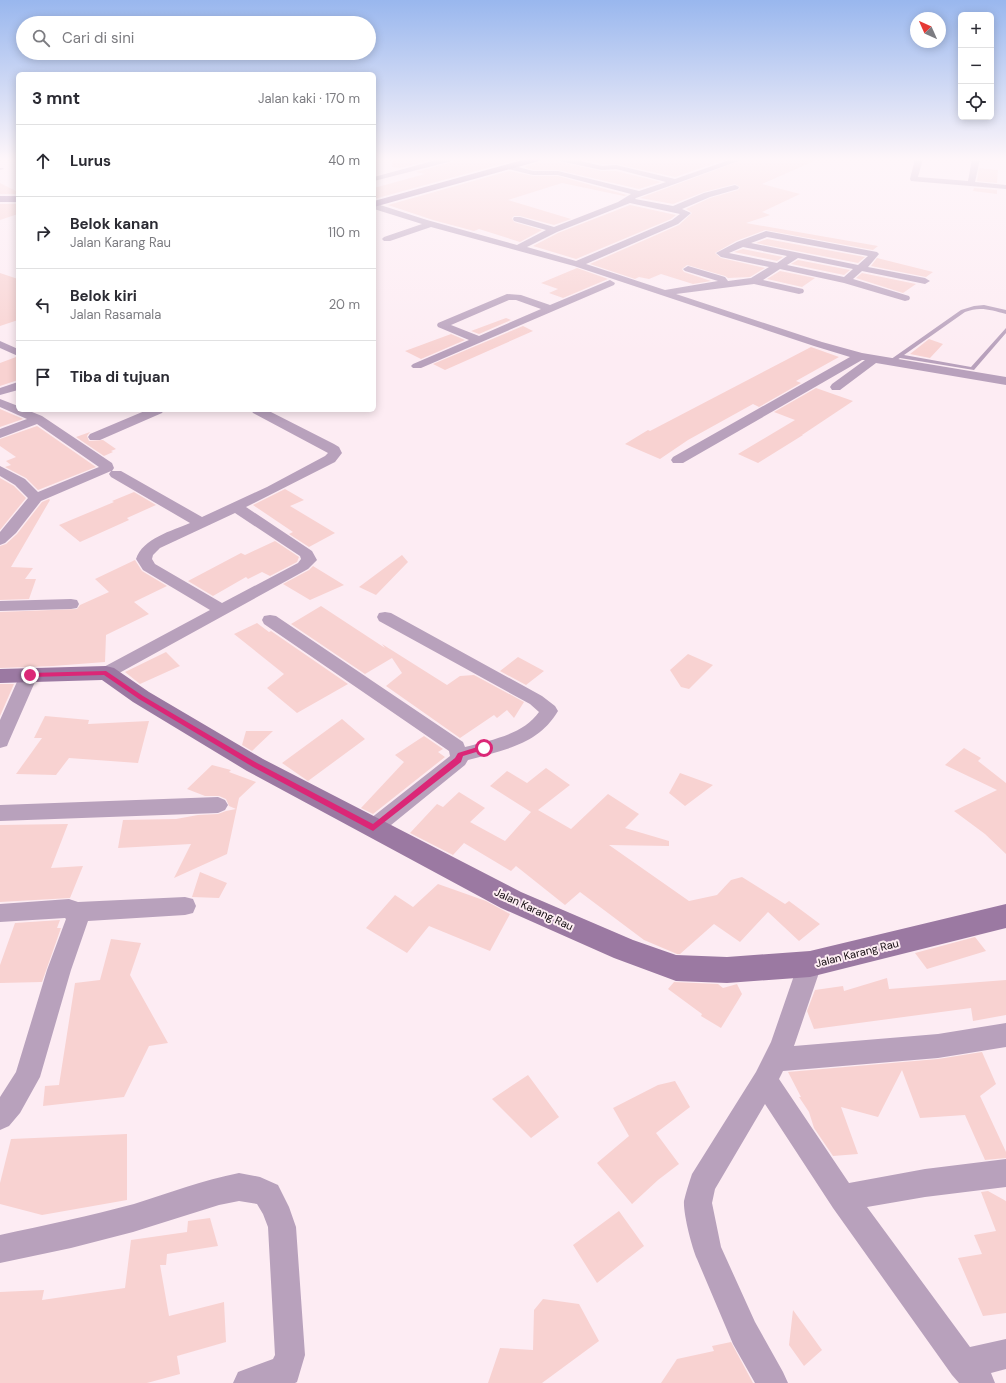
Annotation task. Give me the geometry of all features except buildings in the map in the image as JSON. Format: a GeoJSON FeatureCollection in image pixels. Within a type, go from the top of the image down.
{"type":"FeatureCollection","features":[{"type":"Feature","properties":{"kind":"street"},"geometry":{"type":"LineString","coordinates":[[386,239],[431,224],[577,264],[616,281],[665,293],[818,344],[860,356],[895,359],[1006,381]]}},
{"type":"Feature","properties":{"kind":"street"},"geometry":{"type":"LineString","coordinates":[[532,224],[554,230]]}},
{"type":"Feature","properties":{"kind":"street"},"geometry":{"type":"LineString","coordinates":[[518,248],[571,224]]}},
{"type":"Feature","properties":{"kind":"street"},"geometry":{"type":"LineString","coordinates":[[577,264],[671,224]]}},
{"type":"Feature","properties":{"kind":"street"},"geometry":{"type":"LineString","coordinates":[[846,280],[874,254],[766,234],[726,250],[721,254],[846,280],[905,298]]}},
{"type":"Feature","properties":{"kind":"street"},"geometry":{"type":"LineString","coordinates":[[740,244],[925,281]]}},
{"type":"Feature","properties":{"kind":"street"},"geometry":{"type":"LineString","coordinates":[[754,281],[796,255]]}},
{"type":"Feature","properties":{"kind":"street"},"geometry":{"type":"LineString","coordinates":[[688,269],[721,279],[723,281],[721,284]]}},
{"type":"Feature","properties":{"kind":"street"},"geometry":{"type":"LineString","coordinates":[[417,366],[616,281]]}},
{"type":"Feature","properties":{"kind":"street"},"geometry":{"type":"LineString","coordinates":[[665,293],[721,284],[754,281],[799,292]]}},
{"type":"Feature","properties":{"kind":"street"},"geometry":{"type":"LineString","coordinates":[[479,340],[442,325],[507,297],[518,297],[550,309]]}},
{"type":"Feature","properties":{"kind":"street"},"geometry":{"type":"LineString","coordinates":[[0,344],[16,353]]}},
{"type":"Feature","properties":{"kind":"street"},"geometry":{"type":"LineString","coordinates":[[6,359],[16,355]]}},
{"type":"Feature","properties":{"kind":"street"},"geometry":{"type":"LineString","coordinates":[[678,460],[860,356]]}},
{"type":"Feature","properties":{"kind":"street"},"geometry":{"type":"LineString","coordinates":[[836,387],[874,358]]}},
{"type":"Feature","properties":{"kind":"street"},"geometry":{"type":"LineString","coordinates":[[16,387],[0,398],[16,407]]}},
{"type":"Feature","properties":{"kind":"street"},"geometry":{"type":"LineString","coordinates":[[0,540],[11,530],[36,498],[107,468],[107,466],[25,412]]}},
{"type":"Feature","properties":{"kind":"street"},"geometry":{"type":"LineString","coordinates":[[94,437],[153,412]]}},
{"type":"Feature","properties":{"kind":"street"},"geometry":{"type":"LineString","coordinates":[[222,610],[156,572],[149,567],[144,559],[146,553],[155,545],[236,507],[330,459],[334,453],[334,450],[268,412]]}},
{"type":"Feature","properties":{"kind":"street"},"geometry":{"type":"LineString","coordinates":[[0,434],[38,419]]}},
{"type":"Feature","properties":{"kind":"street"},"geometry":{"type":"LineString","coordinates":[[0,470],[20,482],[36,498]]}},
{"type":"Feature","properties":{"kind":"street"},"geometry":{"type":"LineString","coordinates":[[116,474],[202,523]]}},
{"type":"Feature","properties":{"kind":"street"},"geometry":{"type":"LineString","coordinates":[[0,676],[106,673],[303,566],[309,560],[307,554],[236,507]]}},
{"type":"Feature","properties":{"kind":"street"},"geometry":{"type":"LineString","coordinates":[[0,606],[71,604]]}},
{"type":"Feature","properties":{"kind":"street"},"geometry":{"type":"LineString","coordinates":[[373,828],[458,760],[460,755],[506,742],[527,732],[539,724],[546,717],[549,711],[536,700],[386,617]]}},
{"type":"Feature","properties":{"kind":"street"},"geometry":{"type":"LineString","coordinates":[[270,620],[456,747],[460,755]]}},
{"type":"Feature","properties":{"kind":"street","name":"Jalan Karang Rau"},"geometry":{"type":"LineString","coordinates":[[106,673],[141,697],[255,765],[511,900],[624,949],[676,968],[727,970],[810,964],[1006,916]]}},
{"type":"Feature","properties":{"kind":"street"},"geometry":{"type":"LineString","coordinates":[[0,742],[30,675]]}},
{"type":"Feature","properties":{"kind":"street"},"geometry":{"type":"LineString","coordinates":[[0,813],[218,806]]}},
{"type":"Feature","properties":{"kind":"street"},"geometry":{"type":"LineString","coordinates":[[0,913],[69,908],[75,912],[185,906]]}},
{"type":"Feature","properties":{"kind":"street"},"geometry":{"type":"LineString","coordinates":[[0,1117],[11,1104],[27,1077],[76,919],[75,912]]}},
{"type":"Feature","properties":{"kind":"street"},"geometry":{"type":"LineString","coordinates":[[772,1383],[744,1333],[707,1250],[698,1203],[702,1184],[770,1070],[810,964]]}},
{"type":"Feature","properties":{"kind":"street"},"geometry":{"type":"LineString","coordinates":[[770,1070],[1006,1035]]}},
{"type":"Feature","properties":{"kind":"street"},"geometry":{"type":"LineString","coordinates":[[770,1070],[843,1198],[971,1373],[1006,1354]]}},
{"type":"Feature","properties":{"kind":"street"},"geometry":{"type":"LineString","coordinates":[[843,1198],[925,1183],[1006,1172]]}},
{"type":"Feature","properties":{"kind":"street"},"geometry":{"type":"LineString","coordinates":[[0,1249],[71,1234],[133,1218],[220,1191],[239,1187],[260,1191],[268,1195],[276,1207],[282,1227],[290,1355],[285,1377],[249,1383]]}},
{"type":"Feature","properties":{"kind":"lane"},"geometry":{"type":"LineString","coordinates":[[895,359],[963,311],[973,306],[988,307],[1006,312]]}},
{"type":"Feature","properties":{"kind":"lane"},"geometry":{"type":"LineString","coordinates":[[895,359],[972,369],[1006,330]]}},
{"type":"Feature","properties":{"kind":"route"},"geometry":{"type":"LineString","coordinates":[[30,675],[106,673],[141,697],[255,765],[373,828],[458,760],[460,755],[484,748]]}}]}
